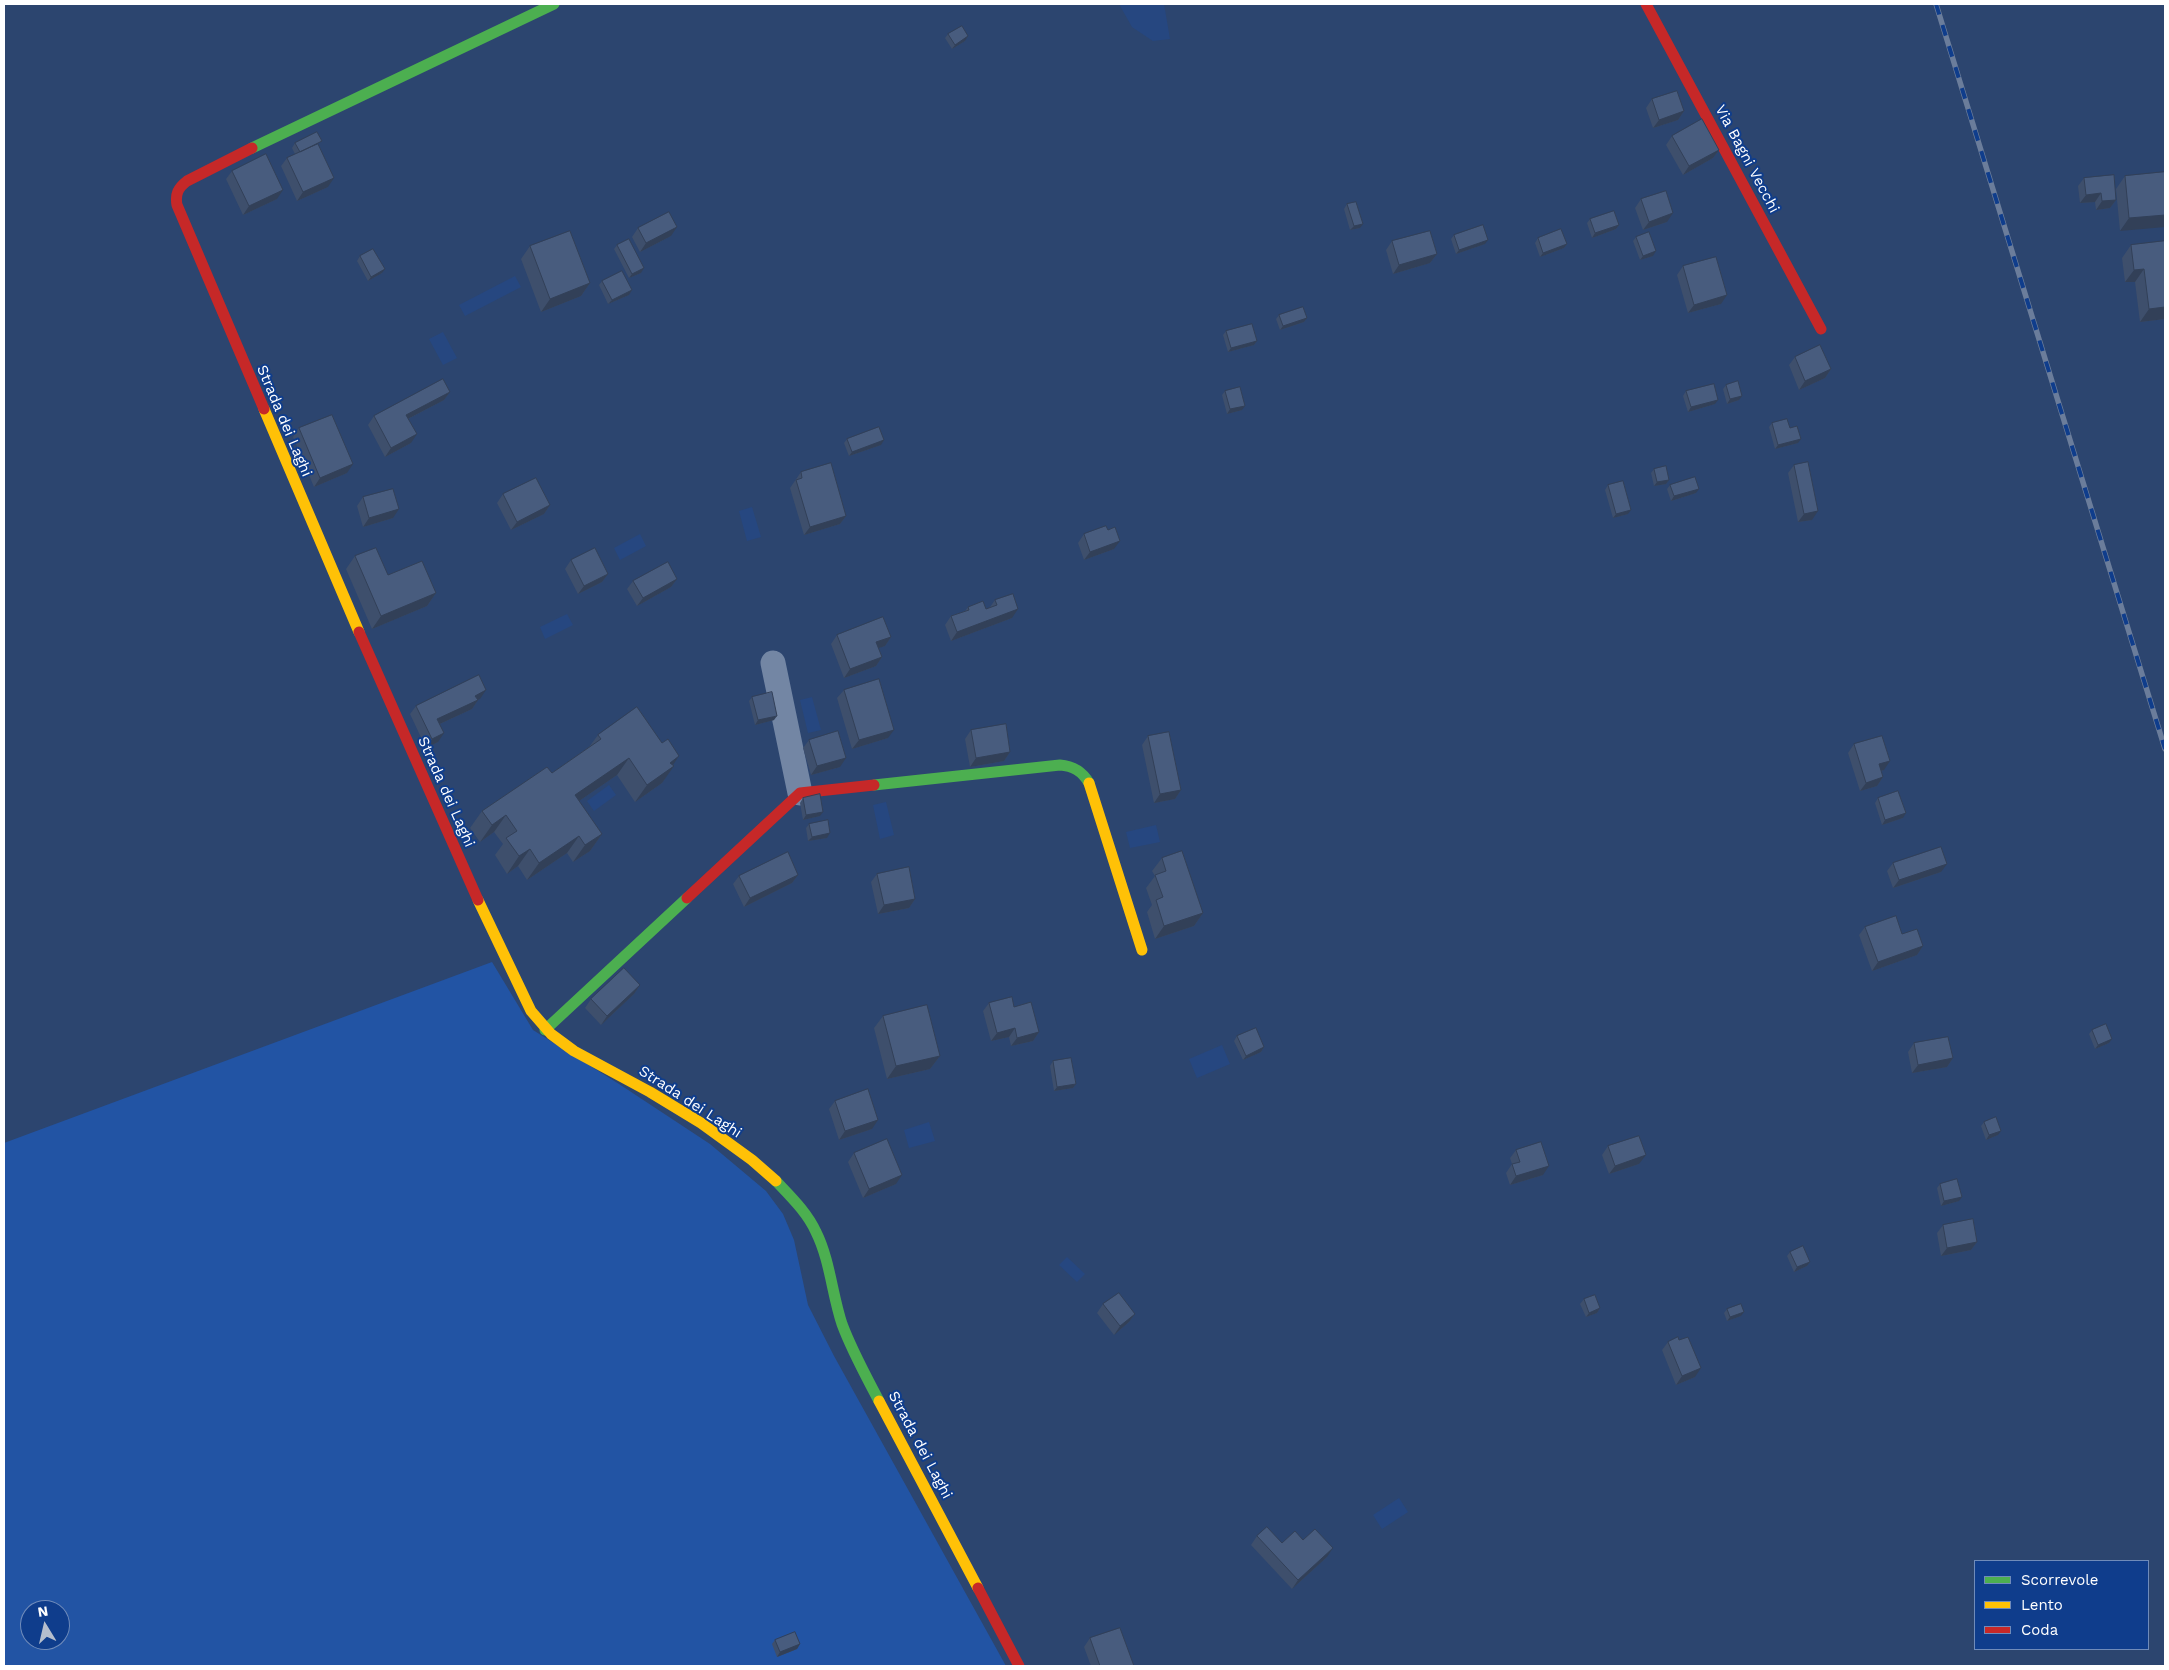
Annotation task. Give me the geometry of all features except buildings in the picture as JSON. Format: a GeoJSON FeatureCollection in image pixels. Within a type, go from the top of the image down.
{"type":"FeatureCollection","features":[{"type":"Feature","properties":{"kind":"street","name":"Strada dei Laghi"},"geometry":{"type":"LineString","coordinates":[[554,4],[202,172],[181,185],[176,195],[183,222],[318,539],[440,815],[526,1002],[546,1030],[564,1046],[660,1099],[726,1142],[772,1178],[805,1213],[818,1233],[834,1298],[850,1345],[1020,1666]]}},
{"type":"Feature","properties":{"kind":"street","name":"Via Bagni Vecchi"},"geometry":{"type":"LineString","coordinates":[[1646,4],[1821,329]]}},
{"type":"Feature","properties":{"kind":"street"},"geometry":{"type":"LineString","coordinates":[[773,663],[800,793]]}},
{"type":"Feature","properties":{"kind":"street"},"geometry":{"type":"LineString","coordinates":[[546,1030],[800,793],[1053,765],[1076,767],[1085,775],[1090,786],[1142,950]]}},
{"type":"Feature","properties":{"kind":"shaded area"},"geometry":{"type":"Polygon","coordinates":[[[1119,4],[1164,4],[1170,39],[1153,41],[1132,27],[1119,4]]]}},
{"type":"Feature","properties":{"kind":"shaded area"},"geometry":{"type":"Polygon","coordinates":[[[515,276],[521,287],[465,316],[459,305],[515,276]]]}},
{"type":"Feature","properties":{"kind":"shaded area"},"geometry":{"type":"Polygon","coordinates":[[[443,332],[457,358],[443,365],[429,339],[443,332]]]}},
{"type":"Feature","properties":{"kind":"shaded area"},"geometry":{"type":"Polygon","coordinates":[[[752,507],[761,537],[747,541],[739,511],[752,507]]]}},
{"type":"Feature","properties":{"kind":"shaded area"},"geometry":{"type":"Polygon","coordinates":[[[640,534],[646,546],[620,560],[614,548],[640,534]]]}},
{"type":"Feature","properties":{"kind":"shaded area"},"geometry":{"type":"Polygon","coordinates":[[[567,614],[573,625],[545,639],[540,627],[567,614]]]}},
{"type":"Feature","properties":{"kind":"shaded area"},"geometry":{"type":"Polygon","coordinates":[[[812,697],[821,730],[808,733],[800,700],[812,697]]]}},
{"type":"Feature","properties":{"kind":"shaded area"},"geometry":{"type":"Polygon","coordinates":[[[609,785],[616,795],[594,811],[587,801],[609,785]]]}},
{"type":"Feature","properties":{"kind":"shaded area"},"geometry":{"type":"Polygon","coordinates":[[[886,802],[894,835],[880,839],[873,805],[886,802]]]}},
{"type":"Feature","properties":{"kind":"shaded area"},"geometry":{"type":"Polygon","coordinates":[[[1156,825],[1160,842],[1130,848],[1126,832],[1156,825]]]}},
{"type":"Feature","properties":{"kind":"shaded area"},"geometry":{"type":"Polygon","coordinates":[[[492,962],[533,1030],[710,1144],[766,1191],[783,1214],[794,1240],[808,1305],[834,1356],[1006,1666],[4,1666],[4,1143],[492,962]]]}},
{"type":"Feature","properties":{"kind":"shaded area"},"geometry":{"type":"Polygon","coordinates":[[[1222,1045],[1230,1064],[1197,1078],[1189,1059],[1222,1045]]]}},
{"type":"Feature","properties":{"kind":"shaded area"},"geometry":{"type":"Polygon","coordinates":[[[929,1122],[935,1141],[909,1148],[904,1130],[929,1122]]]}},
{"type":"Feature","properties":{"kind":"shaded area"},"geometry":{"type":"Polygon","coordinates":[[[1067,1257],[1085,1274],[1077,1282],[1059,1265],[1067,1257]]]}},
{"type":"Feature","properties":{"kind":"shaded area"},"geometry":{"type":"Polygon","coordinates":[[[1399,1498],[1408,1512],[1382,1529],[1373,1515],[1399,1498]]]}},
{"type":"Feature","properties":{"kind":"railway"},"geometry":{"type":"LineString","coordinates":[[1936,4],[2165,749]]}},
{"type":"Feature","properties":{"kind":"traffic: fast"},"geometry":{"type":"LineString","coordinates":[[252,148],[554,4]]}},
{"type":"Feature","properties":{"kind":"traffic: fast"},"geometry":{"type":"LineString","coordinates":[[874,785],[1060,765],[1077,770],[1089,783]]}},
{"type":"Feature","properties":{"kind":"traffic: fast"},"geometry":{"type":"LineString","coordinates":[[545,1030],[687,898]]}},
{"type":"Feature","properties":{"kind":"traffic: fast"},"geometry":{"type":"LineString","coordinates":[[776,1181],[803,1211],[816,1232],[825,1254],[842,1324],[879,1401]]}},
{"type":"Feature","properties":{"kind":"traffic: slow"},"geometry":{"type":"LineString","coordinates":[[264,409],[359,632]]}},
{"type":"Feature","properties":{"kind":"traffic: slow"},"geometry":{"type":"LineString","coordinates":[[1089,783],[1142,950]]}},
{"type":"Feature","properties":{"kind":"traffic: slow"},"geometry":{"type":"LineString","coordinates":[[478,900],[531,1011],[551,1034],[574,1051],[650,1092],[701,1123],[752,1160],[776,1181]]}},
{"type":"Feature","properties":{"kind":"traffic: slow"},"geometry":{"type":"LineString","coordinates":[[879,1401],[978,1588]]}},
{"type":"Feature","properties":{"kind":"traffic: jam"},"geometry":{"type":"LineString","coordinates":[[1646,4],[1821,329]]}},
{"type":"Feature","properties":{"kind":"traffic: jam"},"geometry":{"type":"LineString","coordinates":[[252,148],[187,181],[181,186],[176,201],[264,409]]}},
{"type":"Feature","properties":{"kind":"traffic: jam"},"geometry":{"type":"LineString","coordinates":[[359,632],[478,900]]}},
{"type":"Feature","properties":{"kind":"traffic: jam"},"geometry":{"type":"LineString","coordinates":[[687,898],[800,793],[874,785]]}},
{"type":"Feature","properties":{"kind":"traffic: jam"},"geometry":{"type":"LineString","coordinates":[[978,1588],[1019,1666]]}}]}
